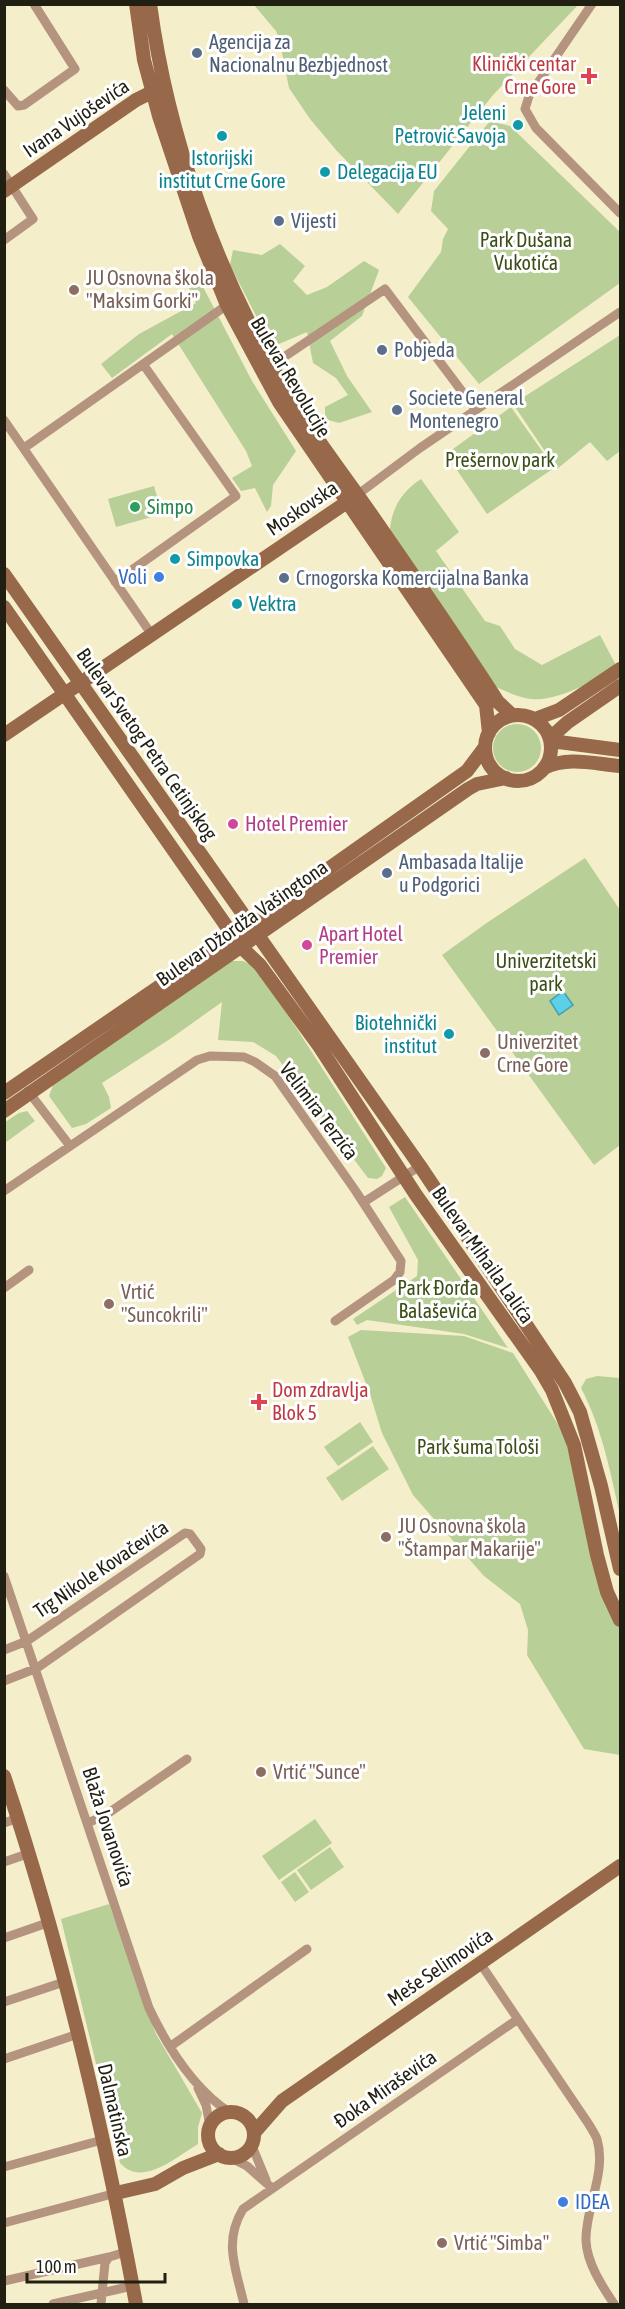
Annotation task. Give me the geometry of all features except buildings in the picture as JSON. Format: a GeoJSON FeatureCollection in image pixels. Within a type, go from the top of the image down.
{"type":"FeatureCollection","features":[{"type":"Feature","properties":{"kind":"main road","name":"Bulevar Revolucije"},"geometry":{"type":"LineString","coordinates":[[136,4],[144,60],[158,89],[217,248],[248,319],[272,365],[352,499],[486,705],[489,733]]}},
{"type":"Feature","properties":{"kind":"main road","name":"Bulevar Revolucije"},"geometry":{"type":"LineString","coordinates":[[150,4],[158,89],[199,236],[226,305],[279,402],[498,702],[512,715]]}},
{"type":"Feature","properties":{"kind":"main road","name":"Ivana Vujoševića"},"geometry":{"type":"LineString","coordinates":[[9,188],[158,89]]}},
{"type":"Feature","properties":{"kind":"main road","name":"Moskovska"},"geometry":{"type":"LineString","coordinates":[[4,735],[352,499]]}},
{"type":"Feature","properties":{"kind":"main road","name":"Bulevar Svetog Petra Cetinjskog"},"geometry":{"type":"LineString","coordinates":[[4,574],[253,930]]}},
{"type":"Feature","properties":{"kind":"main road","name":"Bulevar Svetog Petra Cetinjskog"},"geometry":{"type":"LineString","coordinates":[[4,607],[237,942]]}},
{"type":"Feature","properties":{"kind":"main road"},"geometry":{"type":"LineString","coordinates":[[535,719],[559,710],[621,669]]}},
{"type":"Feature","properties":{"kind":"main road"},"geometry":{"type":"LineString","coordinates":[[550,740],[568,722],[621,686]]}},
{"type":"Feature","properties":{"kind":"main road"},"geometry":{"type":"LineString","coordinates":[[544,768],[550,756],[550,740],[542,724],[535,719],[512,715],[501,720],[489,733],[485,747],[486,755],[493,769],[506,778],[518,781],[529,779],[544,768],[561,762],[574,761],[621,766]]}},
{"type":"Feature","properties":{"kind":"main road"},"geometry":{"type":"LineString","coordinates":[[550,740],[621,750]]}},
{"type":"Feature","properties":{"kind":"main road","name":"Bulevar Džordža Vašingtona"},"geometry":{"type":"LineString","coordinates":[[4,1111],[467,771],[485,747]]}},
{"type":"Feature","properties":{"kind":"main road","name":"Bulevar Džordža Vašingtona"},"geometry":{"type":"LineString","coordinates":[[253,930],[468,789],[477,784],[506,778]]}},
{"type":"Feature","properties":{"kind":"main road","name":"Bulevar Mihaila Lalića"},"geometry":{"type":"LineString","coordinates":[[253,930],[420,1166],[565,1383],[580,1412],[621,1569]]}},
{"type":"Feature","properties":{"kind":"main road","name":"Bulevar Džordža Vašingtona"},"geometry":{"type":"LineString","coordinates":[[4,1093],[237,942]]}},
{"type":"Feature","properties":{"kind":"main road","name":"Bulevar Mihaila Lalića"},"geometry":{"type":"LineString","coordinates":[[237,942],[258,963],[282,994],[404,1176],[542,1371],[574,1445],[597,1555],[607,1592],[621,1620]]}},
{"type":"Feature","properties":{"kind":"main road","name":"Dalmatinska"},"geometry":{"type":"LineString","coordinates":[[4,1776],[50,1922],[116,2193],[136,2304]]}},
{"type":"Feature","properties":{"kind":"main road","name":"Meše Selimovića"},"geometry":{"type":"LineString","coordinates":[[253,2139],[282,2101],[621,1866]]}},
{"type":"Feature","properties":{"kind":"main road","name":"Meše Selimovića"},"geometry":{"type":"LineString","coordinates":[[235,2113],[282,2101]]}},
{"type":"Feature","properties":{"kind":"main road"},"geometry":{"type":"LineString","coordinates":[[116,2193],[154,2184],[183,2168],[225,2156],[243,2154],[253,2139],[250,2121],[235,2113],[218,2116],[209,2133],[183,2168]]}},
{"type":"Feature","properties":{"kind":"main road"},"geometry":{"type":"LineString","coordinates":[[209,2133],[214,2150],[225,2156]]}},
{"type":"Feature","properties":{"kind":"street","name":"Ivana Vujoševića"},"geometry":{"type":"LineString","coordinates":[[4,90],[18,106],[24,105],[75,69],[34,4]]}},
{"type":"Feature","properties":{"kind":"street"},"geometry":{"type":"LineString","coordinates":[[592,4],[529,96],[525,109],[536,128],[621,213]]}},
{"type":"Feature","properties":{"kind":"street","name":"Ivana Vujoševića"},"geometry":{"type":"LineString","coordinates":[[4,174],[9,188],[33,219],[4,240]]}},
{"type":"Feature","properties":{"kind":"street"},"geometry":{"type":"LineString","coordinates":[[272,365],[385,289],[476,410]]}},
{"type":"Feature","properties":{"kind":"street"},"geometry":{"type":"LineString","coordinates":[[24,448],[226,305]]}},
{"type":"Feature","properties":{"kind":"street","name":"Moskovska"},"geometry":{"type":"LineString","coordinates":[[352,499],[476,410],[621,312]]}},
{"type":"Feature","properties":{"kind":"street"},"geometry":{"type":"LineString","coordinates":[[115,582],[236,496],[143,364]]}},
{"type":"Feature","properties":{"kind":"street"},"geometry":{"type":"LineString","coordinates":[[4,420],[152,635]]}},
{"type":"Feature","properties":{"kind":"street","name":"Velimira Terzića"},"geometry":{"type":"LineString","coordinates":[[4,1191],[197,1060],[210,1056],[244,1057],[275,1076],[364,1202],[401,1261],[400,1272],[394,1280],[335,1321]]}},
{"type":"Feature","properties":{"kind":"street"},"geometry":{"type":"LineString","coordinates":[[21,1081],[70,1146]]}},
{"type":"Feature","properties":{"kind":"street"},"geometry":{"type":"LineString","coordinates":[[364,1202],[420,1166]]}},
{"type":"Feature","properties":{"kind":"street"},"geometry":{"type":"LineString","coordinates":[[4,1288],[30,1270]]}},
{"type":"Feature","properties":{"kind":"street","name":"Trg Nikole Kovačevića"},"geometry":{"type":"LineString","coordinates":[[27,1641],[185,1533],[189,1534],[201,1549],[200,1554],[37,1668]]}},
{"type":"Feature","properties":{"kind":"street","name":"Blaža Jovanovića"},"geometry":{"type":"LineString","coordinates":[[4,1576],[37,1668],[144,1994],[156,2021],[194,2081],[206,2105],[209,2133]]}},
{"type":"Feature","properties":{"kind":"street"},"geometry":{"type":"LineString","coordinates":[[4,1650],[27,1641]]}},
{"type":"Feature","properties":{"kind":"street"},"geometry":{"type":"LineString","coordinates":[[4,1681],[37,1668]]}},
{"type":"Feature","properties":{"kind":"street"},"geometry":{"type":"LineString","coordinates":[[88,1823],[107,1814],[187,1759]]}},
{"type":"Feature","properties":{"kind":"street"},"geometry":{"type":"LineString","coordinates":[[4,1823],[18,1818]]}},
{"type":"Feature","properties":{"kind":"street"},"geometry":{"type":"LineString","coordinates":[[4,1862],[30,1853]]}},
{"type":"Feature","properties":{"kind":"street"},"geometry":{"type":"LineString","coordinates":[[4,1938],[50,1922]]}},
{"type":"Feature","properties":{"kind":"street"},"geometry":{"type":"LineString","coordinates":[[171,2046],[307,1949]]}},
{"type":"Feature","properties":{"kind":"street"},"geometry":{"type":"LineString","coordinates":[[480,1963],[597,2139],[599,2156],[597,2177],[586,2241],[594,2270],[614,2304]]}},
{"type":"Feature","properties":{"kind":"street"},"geometry":{"type":"LineString","coordinates":[[4,2002],[64,1982]]}},
{"type":"Feature","properties":{"kind":"street","name":"Đoka Miraševića"},"geometry":{"type":"LineString","coordinates":[[244,2304],[233,2259],[233,2228],[243,2209],[269,2185],[518,2019]]}},
{"type":"Feature","properties":{"kind":"street"},"geometry":{"type":"LineString","coordinates":[[4,2059],[78,2034]]}},
{"type":"Feature","properties":{"kind":"street","name":"Blaža Jovanovića"},"geometry":{"type":"LineString","coordinates":[[194,2081],[213,2100],[235,2113]]}},
{"type":"Feature","properties":{"kind":"street"},"geometry":{"type":"LineString","coordinates":[[253,2139],[269,2185]]}},
{"type":"Feature","properties":{"kind":"street"},"geometry":{"type":"LineString","coordinates":[[4,2167],[102,2140]]}},
{"type":"Feature","properties":{"kind":"street"},"geometry":{"type":"LineString","coordinates":[[225,2156],[247,2166],[269,2185]]}},
{"type":"Feature","properties":{"kind":"street"},"geometry":{"type":"LineString","coordinates":[[4,2223],[116,2193]]}},
{"type":"Feature","properties":{"kind":"street"},"geometry":{"type":"LineString","coordinates":[[4,2281],[126,2252]]}},
{"type":"Feature","properties":{"kind":"street"},"geometry":{"type":"LineString","coordinates":[[101,2304],[103,2270],[109,2257]]}},
{"type":"Feature","properties":{"kind":"street"},"geometry":{"type":"LineString","coordinates":[[53,2304],[132,2286]]}},
{"type":"Feature","properties":{"kind":"green space"},"geometry":{"type":"Polygon","coordinates":[[[254,5],[578,5],[493,95],[398,214],[337,151],[310,119],[289,88],[276,31],[254,5]]]}},
{"type":"Feature","properties":{"kind":"green space","name":"Park Dušana Vukotića"},"geometry":{"type":"Polygon","coordinates":[[[490,121],[510,126],[620,232],[620,283],[479,384],[408,297],[441,252],[443,239],[448,229],[431,211],[434,191],[490,121]]]}},
{"type":"Feature","properties":{"kind":"green space"},"geometry":{"type":"Polygon","coordinates":[[[280,244],[305,266],[293,281],[307,295],[327,287],[364,261],[379,270],[362,316],[330,341],[347,376],[372,412],[339,423],[325,419],[325,407],[348,395],[336,378],[313,363],[307,332],[272,347],[230,265],[233,250],[262,255],[280,244]]]}},
{"type":"Feature","properties":{"kind":"green space"},"geometry":{"type":"Polygon","coordinates":[[[201,283],[252,381],[296,451],[273,485],[271,506],[267,512],[255,488],[241,491],[232,478],[252,466],[246,451],[172,334],[112,378],[101,364],[139,334],[196,303],[189,288],[201,283]]]}},
{"type":"Feature","properties":{"kind":"green space"},"geometry":{"type":"Polygon","coordinates":[[[620,335],[620,451],[607,461],[590,442],[557,469],[513,404],[620,335]]]}},
{"type":"Feature","properties":{"kind":"green space","name":"Prešernov park"},"geometry":{"type":"Polygon","coordinates":[[[511,407],[554,468],[487,514],[446,454],[511,407]]]}},
{"type":"Feature","properties":{"kind":"green space"},"geometry":{"type":"Polygon","coordinates":[[[421,479],[459,532],[436,551],[485,621],[500,626],[515,649],[542,665],[600,635],[618,669],[571,691],[542,699],[524,698],[496,687],[390,530],[399,501],[421,479]]]}},
{"type":"Feature","properties":{"kind":"green space","name":"Simpo"},"geometry":{"type":"Polygon","coordinates":[[[154,486],[162,514],[116,527],[108,499],[154,486]]]}},
{"type":"Feature","properties":{"kind":"green space"},"geometry":{"type":"Polygon","coordinates":[[[512,724],[522,724],[534,731],[541,743],[541,753],[534,765],[522,772],[512,772],[497,761],[493,753],[493,743],[504,728],[512,724]]]}},
{"type":"Feature","properties":{"kind":"green space","name":"Univerzitetski park"},"geometry":{"type":"Polygon","coordinates":[[[585,858],[620,910],[620,1145],[594,1165],[442,955],[585,858]]]}},
{"type":"Feature","properties":{"kind":"green space"},"geometry":{"type":"Polygon","coordinates":[[[231,961],[243,961],[258,968],[386,1168],[382,1176],[377,1179],[368,1178],[276,1056],[253,1042],[218,1040],[222,1002],[102,1083],[109,1097],[111,1108],[86,1124],[72,1128],[49,1096],[53,1085],[231,961]]]}},
{"type":"Feature","properties":{"kind":"green space"},"geometry":{"type":"Polygon","coordinates":[[[27,1111],[35,1121],[5,1143],[5,1122],[27,1111]]]}},
{"type":"Feature","properties":{"kind":"green space","name":"Park Đorđa Balaševića"},"geometry":{"type":"Polygon","coordinates":[[[405,1197],[508,1348],[464,1334],[367,1320],[357,1325],[353,1319],[417,1276],[418,1260],[389,1207],[405,1197]]]}},
{"type":"Feature","properties":{"kind":"green space","name":"Park šuma Tološi"},"geometry":{"type":"Polygon","coordinates":[[[361,1330],[464,1336],[513,1353],[564,1434],[576,1482],[620,1622],[620,1755],[584,1749],[527,1655],[528,1630],[520,1604],[484,1576],[413,1495],[382,1433],[348,1337],[361,1330]]]}},
{"type":"Feature","properties":{"kind":"green space"},"geometry":{"type":"Polygon","coordinates":[[[597,1376],[620,1378],[620,1515],[600,1434],[581,1388],[586,1379],[597,1376]]]}},
{"type":"Feature","properties":{"kind":"green space"},"geometry":{"type":"Polygon","coordinates":[[[360,1422],[373,1442],[338,1466],[324,1447],[360,1422]]]}},
{"type":"Feature","properties":{"kind":"green space"},"geometry":{"type":"Polygon","coordinates":[[[373,1446],[389,1469],[342,1501],[326,1478],[373,1446]]]}},
{"type":"Feature","properties":{"kind":"green space"},"geometry":{"type":"Polygon","coordinates":[[[315,1819],[332,1843],[279,1880],[262,1856],[315,1819]]]}},
{"type":"Feature","properties":{"kind":"green space"},"geometry":{"type":"Polygon","coordinates":[[[330,1847],[344,1867],[311,1890],[297,1870],[330,1847]]]}},
{"type":"Feature","properties":{"kind":"green space"},"geometry":{"type":"Polygon","coordinates":[[[295,1872],[309,1892],[295,1902],[281,1882],[295,1872]]]}},
{"type":"Feature","properties":{"kind":"green space"},"geometry":{"type":"Polygon","coordinates":[[[109,1904],[156,2034],[202,2113],[198,2127],[198,2144],[159,2168],[149,2171],[129,2170],[120,2163],[61,1919],[109,1904]]]}},
{"type":"Feature","properties":{"kind":"water"},"geometry":{"type":"Polygon","coordinates":[[[563,991],[573,1005],[559,1015],[550,1001],[563,991]]]}},
{"type":"Feature","properties":{"kind":"place","name":"Agencija za Nacionalnu Bezbjednost"},"geometry":{"type":"Point","coordinates":[197,53]}},
{"type":"Feature","properties":{"kind":"place","name":"Klinički centar Crne Gore"},"geometry":{"type":"Point","coordinates":[589,76]}},
{"type":"Feature","properties":{"kind":"place","name":"Jeleni Petrović Savoja"},"geometry":{"type":"Point","coordinates":[518,125]}},
{"type":"Feature","properties":{"kind":"place","name":"Istorijski institut Crne Gore"},"geometry":{"type":"Point","coordinates":[222,136]}},
{"type":"Feature","properties":{"kind":"place","name":"Delegacija EU"},"geometry":{"type":"Point","coordinates":[325,172]}},
{"type":"Feature","properties":{"kind":"place","name":"Vijesti"},"geometry":{"type":"Point","coordinates":[279,221]}},
{"type":"Feature","properties":{"kind":"place","name":"JU Osnovna škola \"Maksim Gorki\""},"geometry":{"type":"Point","coordinates":[74,290]}},
{"type":"Feature","properties":{"kind":"place","name":"Pobjeda"},"geometry":{"type":"Point","coordinates":[382,350]}},
{"type":"Feature","properties":{"kind":"place","name":"Societe General Montenegro"},"geometry":{"type":"Point","coordinates":[397,410]}},
{"type":"Feature","properties":{"kind":"place","name":"Simpo"},"geometry":{"type":"Point","coordinates":[135,507]}},
{"type":"Feature","properties":{"kind":"place","name":"Simpovka"},"geometry":{"type":"Point","coordinates":[175,559]}},
{"type":"Feature","properties":{"kind":"place","name":"Voli"},"geometry":{"type":"Point","coordinates":[159,577]}},
{"type":"Feature","properties":{"kind":"place","name":"Crnogorska Komercijalna Banka"},"geometry":{"type":"Point","coordinates":[284,578]}},
{"type":"Feature","properties":{"kind":"place","name":"Vektra"},"geometry":{"type":"Point","coordinates":[237,604]}},
{"type":"Feature","properties":{"kind":"place","name":"Hotel Premier"},"geometry":{"type":"Point","coordinates":[233,824]}},
{"type":"Feature","properties":{"kind":"place","name":"Ambasada Italije u Podgorici"},"geometry":{"type":"Point","coordinates":[387,873]}},
{"type":"Feature","properties":{"kind":"place","name":"Apart Hotel Premier"},"geometry":{"type":"Point","coordinates":[307,945]}},
{"type":"Feature","properties":{"kind":"place","name":"Biotehnički institut"},"geometry":{"type":"Point","coordinates":[449,1034]}},
{"type":"Feature","properties":{"kind":"place","name":"Univerzitet Crne Gore"},"geometry":{"type":"Point","coordinates":[485,1053]}},
{"type":"Feature","properties":{"kind":"place","name":"Vrtić \"Suncokrili\""},"geometry":{"type":"Point","coordinates":[109,1304]}},
{"type":"Feature","properties":{"kind":"place","name":"Dom zdravlja Blok 5"},"geometry":{"type":"Point","coordinates":[259,1402]}},
{"type":"Feature","properties":{"kind":"place","name":"JU Osnovna škola \"Štampar Makarije\""},"geometry":{"type":"Point","coordinates":[386,1537]}},
{"type":"Feature","properties":{"kind":"place","name":"Vrtić \"Sunce\""},"geometry":{"type":"Point","coordinates":[261,1772]}},
{"type":"Feature","properties":{"kind":"place","name":"IDEA"},"geometry":{"type":"Point","coordinates":[563,2202]}},
{"type":"Feature","properties":{"kind":"place","name":"Vrtić \"Simba\""},"geometry":{"type":"Point","coordinates":[442,2243]}}]}
